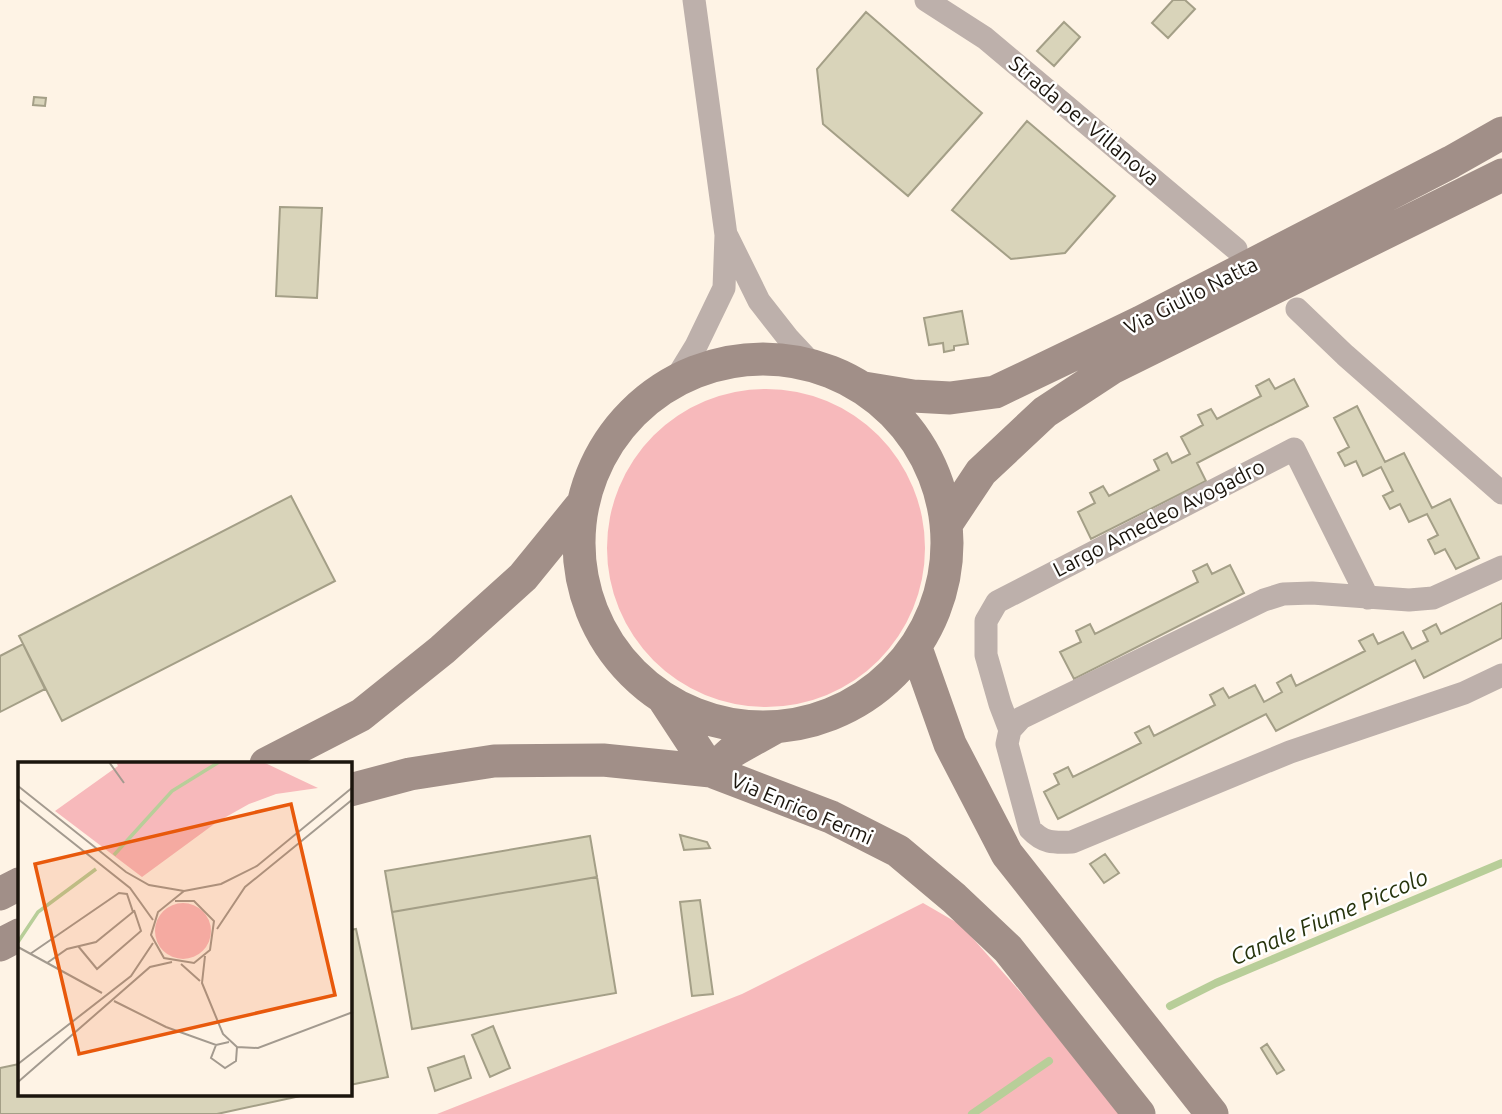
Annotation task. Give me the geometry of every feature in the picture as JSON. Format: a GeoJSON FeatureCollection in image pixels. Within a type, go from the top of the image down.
{"type":"FeatureCollection","features":[{"type":"Feature","properties":{"kind":"main road","name":"Via Giulio Natta"},"geometry":{"type":"LineString","coordinates":[[864,388],[913,396],[950,398],[995,392],[1141,322],[1502,133]]}},
{"type":"Feature","properties":{"kind":"main road","name":"Via Giulio Natta"},"geometry":{"type":"LineString","coordinates":[[947,523],[981,472],[1045,412],[1112,368],[1502,175]]}},
{"type":"Feature","properties":{"kind":"main road"},"geometry":{"type":"LineString","coordinates":[[270,762],[361,715],[442,650],[523,577],[580,507],[601,452],[637,407],[686,374],[743,359],[806,363],[864,388],[905,424],[933,471],[947,523],[947,567],[937,609],[916,648],[878,689],[868,695],[829,716],[774,728],[733,751],[711,771],[666,701]]}},
{"type":"Feature","properties":{"kind":"main road"},"geometry":{"type":"LineString","coordinates":[[580,507],[578,563],[592,617],[622,664],[666,701],[717,723],[774,728]]}},
{"type":"Feature","properties":{"kind":"main road"},"geometry":{"type":"LineString","coordinates":[[916,648],[950,744],[1007,854],[1212,1114]]}},
{"type":"Feature","properties":{"kind":"main road","name":"Via Enrico Fermi"},"geometry":{"type":"LineString","coordinates":[[352,789],[410,774],[494,761],[603,760],[711,771],[831,817],[898,851],[954,898],[1008,949],[1139,1114]]}},
{"type":"Feature","properties":{"kind":"main road"},"geometry":{"type":"LineString","coordinates":[[0,894],[18,885]]}},
{"type":"Feature","properties":{"kind":"main road"},"geometry":{"type":"LineString","coordinates":[[0,945],[18,936]]}},
{"type":"Feature","properties":{"kind":"street"},"geometry":{"type":"LineString","coordinates":[[674,382],[696,346],[724,288],[726,235],[694,0]]}},
{"type":"Feature","properties":{"kind":"street","name":"Strada per Villanova"},"geometry":{"type":"LineString","coordinates":[[926,0],[985,38],[1236,249]]}},
{"type":"Feature","properties":{"kind":"street"},"geometry":{"type":"LineString","coordinates":[[726,235],[759,300],[788,338],[816,368]]}},
{"type":"Feature","properties":{"kind":"street"},"geometry":{"type":"LineString","coordinates":[[1297,309],[1345,355],[1502,493]]}},
{"type":"Feature","properties":{"kind":"street","name":"Largo Amedeo Avogadro"},"geometry":{"type":"LineString","coordinates":[[1368,598],[1294,449],[997,602],[986,621],[986,654],[1010,730],[1007,744],[1030,829],[1038,837],[1054,843],[1072,842],[1290,752],[1464,693],[1502,676]]}},
{"type":"Feature","properties":{"kind":"street"},"geometry":{"type":"LineString","coordinates":[[1010,730],[1021,718],[1265,600],[1283,594],[1312,593],[1409,600],[1433,598],[1502,567]]}},
{"type":"Feature","properties":{"kind":"shaded area"},"geometry":{"type":"Polygon","coordinates":[[[766,389],[797,392],[827,401],[854,416],[879,435],[898,460],[913,487],[922,517],[925,548],[922,579],[913,609],[898,636],[879,661],[854,680],[827,695],[797,704],[766,707],[735,704],[705,695],[678,680],[653,661],[634,636],[619,609],[610,579],[607,548],[610,517],[619,487],[634,460],[653,435],[678,416],[705,401],[735,392],[766,389]]]}},
{"type":"Feature","properties":{"kind":"shaded area"},"geometry":{"type":"Polygon","coordinates":[[[923,903],[961,925],[1031,1004],[1119,1114],[437,1114],[742,994],[923,903]]]}},
{"type":"Feature","properties":{"kind":"building"},"geometry":{"type":"Polygon","coordinates":[[[1173,0],[1185,0],[1195,9],[1168,38],[1152,23],[1173,0]]]}},
{"type":"Feature","properties":{"kind":"building"},"geometry":{"type":"Polygon","coordinates":[[[866,12],[982,113],[908,196],[823,124],[817,69],[866,12]]]}},
{"type":"Feature","properties":{"kind":"building"},"geometry":{"type":"Polygon","coordinates":[[[1064,22],[1080,37],[1054,66],[1037,51],[1064,22]]]}},
{"type":"Feature","properties":{"kind":"building"},"geometry":{"type":"Polygon","coordinates":[[[34,97],[46,98],[45,106],[33,105],[34,97]]]}},
{"type":"Feature","properties":{"kind":"building"},"geometry":{"type":"Polygon","coordinates":[[[1027,121],[1115,196],[1065,253],[1011,259],[952,210],[1027,121]]]}},
{"type":"Feature","properties":{"kind":"building"},"geometry":{"type":"Polygon","coordinates":[[[280,207],[322,208],[317,298],[276,296],[280,207]]]}},
{"type":"Feature","properties":{"kind":"building"},"geometry":{"type":"Polygon","coordinates":[[[962,311],[968,344],[954,346],[954,350],[944,352],[943,343],[929,345],[924,318],[962,311]]]}},
{"type":"Feature","properties":{"kind":"building"},"geometry":{"type":"Polygon","coordinates":[[[1269,379],[1275,389],[1294,379],[1308,406],[1197,463],[1206,481],[1091,539],[1078,512],[1095,503],[1090,493],[1103,486],[1109,496],[1159,470],[1154,460],[1167,453],[1172,463],[1190,454],[1181,437],[1203,425],[1198,415],[1211,409],[1217,419],[1261,396],[1256,386],[1269,379]]]}},
{"type":"Feature","properties":{"kind":"building"},"geometry":{"type":"Polygon","coordinates":[[[1357,406],[1385,462],[1404,453],[1432,508],[1450,499],[1479,558],[1456,569],[1445,549],[1435,554],[1428,540],[1438,535],[1427,514],[1409,522],[1400,504],[1390,509],[1383,496],[1393,491],[1381,467],[1363,476],[1356,461],[1345,466],[1338,453],[1349,447],[1334,418],[1357,406]]]}},
{"type":"Feature","properties":{"kind":"building"},"geometry":{"type":"Polygon","coordinates":[[[291,496],[335,581],[62,721],[19,636],[291,496]]]}},
{"type":"Feature","properties":{"kind":"building"},"geometry":{"type":"Polygon","coordinates":[[[1207,564],[1212,574],[1230,565],[1244,593],[1074,679],[1060,652],[1081,642],[1076,631],[1090,624],[1095,634],[1198,582],[1193,571],[1207,564]]]}},
{"type":"Feature","properties":{"kind":"building"},"geometry":{"type":"Polygon","coordinates":[[[1502,603],[1502,638],[1424,678],[1415,660],[1276,731],[1266,714],[1058,819],[1044,792],[1059,784],[1054,774],[1068,767],[1073,777],[1141,743],[1135,733],[1149,726],[1154,736],[1215,705],[1210,695],[1223,688],[1229,698],[1255,685],[1264,702],[1282,692],[1277,683],[1291,675],[1296,686],[1365,651],[1359,641],[1373,634],[1378,644],[1403,632],[1412,649],[1428,641],[1423,631],[1436,624],[1441,634],[1502,603]]]}},
{"type":"Feature","properties":{"kind":"building"},"geometry":{"type":"Polygon","coordinates":[[[23,644],[45,689],[0,712],[0,656],[23,644]]]}},
{"type":"Feature","properties":{"kind":"building"},"geometry":{"type":"Polygon","coordinates":[[[680,835],[707,842],[710,848],[684,850],[680,835]]]}},
{"type":"Feature","properties":{"kind":"building"},"geometry":{"type":"Polygon","coordinates":[[[590,836],[597,877],[392,912],[385,871],[590,836]]]}},
{"type":"Feature","properties":{"kind":"building"},"geometry":{"type":"Polygon","coordinates":[[[1105,854],[1119,873],[1104,883],[1090,864],[1105,854]]]}},
{"type":"Feature","properties":{"kind":"building"},"geometry":{"type":"Polygon","coordinates":[[[597,877],[616,993],[412,1029],[392,912],[597,877]]]}},
{"type":"Feature","properties":{"kind":"building"},"geometry":{"type":"Polygon","coordinates":[[[700,900],[713,994],[692,996],[680,902],[700,900]]]}},
{"type":"Feature","properties":{"kind":"building"},"geometry":{"type":"Polygon","coordinates":[[[356,929],[388,1077],[352,1085],[352,930],[356,929]]]}},
{"type":"Feature","properties":{"kind":"building"},"geometry":{"type":"Polygon","coordinates":[[[493,1026],[510,1068],[490,1077],[472,1035],[493,1026]]]}},
{"type":"Feature","properties":{"kind":"building"},"geometry":{"type":"Polygon","coordinates":[[[1267,1044],[1284,1070],[1277,1074],[1261,1048],[1267,1044]]]}},
{"type":"Feature","properties":{"kind":"building"},"geometry":{"type":"Polygon","coordinates":[[[464,1056],[471,1078],[435,1091],[428,1068],[464,1056]]]}},
{"type":"Feature","properties":{"kind":"building"},"geometry":{"type":"Polygon","coordinates":[[[18,1064],[18,1096],[300,1096],[217,1114],[0,1114],[0,1068],[18,1064]]]}},
{"type":"Feature","properties":{"kind":"waterway","name":"Canale Fiume Piccolo"},"geometry":{"type":"LineString","coordinates":[[1170,1006],[1216,983],[1502,863]]}},
{"type":"Feature","properties":{"kind":"waterway","name":"Canale Fiume Piccolo"},"geometry":{"type":"LineString","coordinates":[[972,1114],[1049,1061]]}}]}
